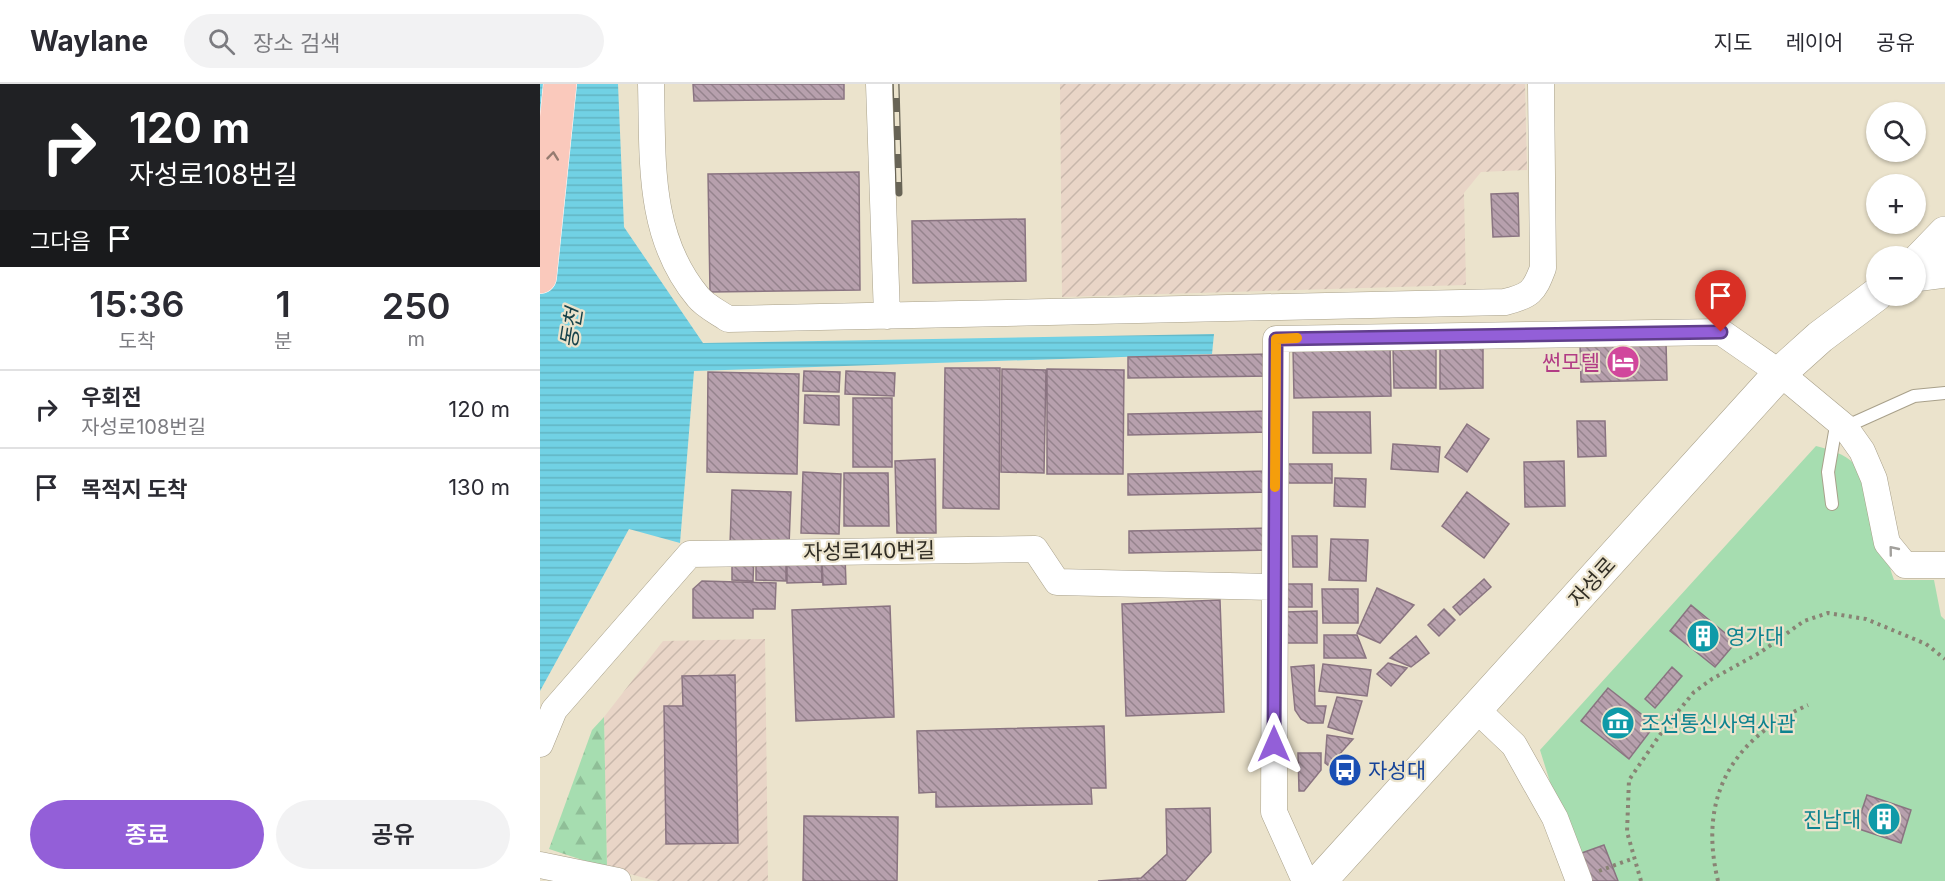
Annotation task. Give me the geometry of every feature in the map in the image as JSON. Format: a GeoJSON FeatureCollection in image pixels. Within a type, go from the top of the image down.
{"type":"FeatureCollection","features":[{"type":"Feature","properties":{"kind":"highway"},"geometry":{"type":"LineString","coordinates":[[540,277],[560,84]]}},
{"type":"Feature","properties":{"kind":"main road"},"geometry":{"type":"LineString","coordinates":[[1926,253],[1945,233]]}},
{"type":"Feature","properties":{"kind":"main road"},"geometry":{"type":"LineString","coordinates":[[1926,274],[1945,271]]}},
{"type":"Feature","properties":{"kind":"main road","name":"자성로"},"geometry":{"type":"LineString","coordinates":[[1320,881],[1780,373],[1820,337],[1866,302]]}},
{"type":"Feature","properties":{"kind":"street"},"geometry":{"type":"LineString","coordinates":[[651,84],[654,188],[662,231],[676,266],[699,299],[728,319],[1505,302],[1525,297],[1537,286],[1543,268],[1541,84]]}},
{"type":"Feature","properties":{"kind":"street"},"geometry":{"type":"LineString","coordinates":[[879,84],[886,316]]}},
{"type":"Feature","properties":{"kind":"street"},"geometry":{"type":"LineString","coordinates":[[1305,881],[1274,812],[1276,339],[1721,332],[1780,373],[1841,424],[1862,451],[1874,479],[1887,543],[1905,565],[1945,565]]}},
{"type":"Feature","properties":{"kind":"street","name":"자성로140번길"},"geometry":{"type":"LineString","coordinates":[[540,744],[554,710],[690,554],[1035,549],[1057,582],[1275,587]]}},
{"type":"Feature","properties":{"kind":"street"},"geometry":{"type":"LineString","coordinates":[[1477,710],[1514,746],[1555,818],[1579,879]]}},
{"type":"Feature","properties":{"kind":"street"},"geometry":{"type":"LineString","coordinates":[[540,865],[618,881]]}},
{"type":"Feature","properties":{"kind":"lane"},"geometry":{"type":"LineString","coordinates":[[1832,504],[1828,472],[1841,424],[1914,396],[1945,393]]}},
{"type":"Feature","properties":{"kind":"path"},"geometry":{"type":"LineString","coordinates":[[1641,881],[1627,832],[1629,780],[1666,726],[1694,692],[1712,679],[1761,652],[1804,621],[1828,613],[1866,619],[1926,644],[1945,659]]}},
{"type":"Feature","properties":{"kind":"path"},"geometry":{"type":"LineString","coordinates":[[1718,881],[1713,860],[1714,820],[1718,790],[1728,769],[1768,728],[1808,705]]}},
{"type":"Feature","properties":{"kind":"path"},"geometry":{"type":"LineString","coordinates":[[1579,879],[1634,858]]}},
{"type":"Feature","properties":{"kind":"shaded area"},"geometry":{"type":"Polygon","coordinates":[[[1060,84],[1525,84],[1527,170],[1481,172],[1464,193],[1466,285],[1062,297],[1060,84]]]}},
{"type":"Feature","properties":{"kind":"shaded area"},"geometry":{"type":"Polygon","coordinates":[[[765,639],[768,881],[656,881],[607,868],[604,717],[663,641],[765,639]]]}},
{"type":"Feature","properties":{"kind":"green space"},"geometry":{"type":"Polygon","coordinates":[[[1816,446],[1846,457],[1861,475],[1867,488],[1894,580],[1934,580],[1941,616],[1945,620],[1945,881],[1584,881],[1570,846],[1540,750],[1816,446]]]}},
{"type":"Feature","properties":{"kind":"green space"},"geometry":{"type":"Polygon","coordinates":[[[604,717],[607,868],[549,849],[592,730],[604,717]]]}},
{"type":"Feature","properties":{"kind":"water","name":"동천"},"geometry":{"type":"Polygon","coordinates":[[[540,84],[618,84],[624,227],[703,343],[1214,334],[1212,354],[694,371],[680,543],[629,529],[540,691],[540,84]]]}},
{"type":"Feature","properties":{"kind":"building"},"geometry":{"type":"Polygon","coordinates":[[[693,84],[844,84],[844,99],[694,101],[693,84]]]}},
{"type":"Feature","properties":{"kind":"building"},"geometry":{"type":"Polygon","coordinates":[[[859,172],[860,290],[710,292],[708,174],[859,172]]]}},
{"type":"Feature","properties":{"kind":"building"},"geometry":{"type":"Polygon","coordinates":[[[1518,193],[1519,236],[1493,237],[1491,194],[1518,193]]]}},
{"type":"Feature","properties":{"kind":"building"},"geometry":{"type":"Polygon","coordinates":[[[1025,219],[1026,281],[913,283],[912,221],[1025,219]]]}},
{"type":"Feature","properties":{"kind":"building","name":"썬모텔"},"geometry":{"type":"Polygon","coordinates":[[[1666,342],[1667,380],[1581,382],[1580,343],[1666,342]]]}},
{"type":"Feature","properties":{"kind":"building"},"geometry":{"type":"Polygon","coordinates":[[[1390,346],[1391,396],[1294,398],[1293,348],[1390,346]]]}},
{"type":"Feature","properties":{"kind":"building"},"geometry":{"type":"Polygon","coordinates":[[[1393,346],[1436,346],[1436,388],[1394,388],[1393,346]]]}},
{"type":"Feature","properties":{"kind":"building"},"geometry":{"type":"Polygon","coordinates":[[[1440,348],[1483,348],[1483,388],[1440,389],[1440,348]]]}},
{"type":"Feature","properties":{"kind":"building"},"geometry":{"type":"Polygon","coordinates":[[[1270,354],[1270,376],[1128,378],[1128,357],[1270,354]]]}},
{"type":"Feature","properties":{"kind":"building"},"geometry":{"type":"Polygon","coordinates":[[[945,368],[1000,368],[999,509],[943,508],[945,368]]]}},
{"type":"Feature","properties":{"kind":"building"},"geometry":{"type":"Polygon","coordinates":[[[1002,369],[1046,370],[1044,473],[1001,472],[1002,369]]]}},
{"type":"Feature","properties":{"kind":"building"},"geometry":{"type":"Polygon","coordinates":[[[1047,369],[1124,370],[1123,474],[1047,474],[1047,369]]]}},
{"type":"Feature","properties":{"kind":"building"},"geometry":{"type":"Polygon","coordinates":[[[804,371],[840,372],[839,392],[803,391],[804,371]]]}},
{"type":"Feature","properties":{"kind":"building"},"geometry":{"type":"Polygon","coordinates":[[[846,371],[895,373],[894,396],[845,394],[846,371]]]}},
{"type":"Feature","properties":{"kind":"building"},"geometry":{"type":"Polygon","coordinates":[[[708,372],[799,374],[797,474],[707,472],[708,372]]]}},
{"type":"Feature","properties":{"kind":"building"},"geometry":{"type":"Polygon","coordinates":[[[805,395],[839,396],[839,425],[804,423],[805,395]]]}},
{"type":"Feature","properties":{"kind":"building"},"geometry":{"type":"Polygon","coordinates":[[[853,398],[892,398],[892,467],[853,467],[853,398]]]}},
{"type":"Feature","properties":{"kind":"building"},"geometry":{"type":"Polygon","coordinates":[[[1270,411],[1271,432],[1128,435],[1128,414],[1270,411]]]}},
{"type":"Feature","properties":{"kind":"building"},"geometry":{"type":"Polygon","coordinates":[[[1313,412],[1370,412],[1371,453],[1313,453],[1313,412]]]}},
{"type":"Feature","properties":{"kind":"building"},"geometry":{"type":"Polygon","coordinates":[[[1577,421],[1605,421],[1606,456],[1578,457],[1577,421]]]}},
{"type":"Feature","properties":{"kind":"building"},"geometry":{"type":"Polygon","coordinates":[[[1467,424],[1489,439],[1467,472],[1445,457],[1467,424]]]}},
{"type":"Feature","properties":{"kind":"building"},"geometry":{"type":"Polygon","coordinates":[[[1393,444],[1440,447],[1438,472],[1391,469],[1393,444]]]}},
{"type":"Feature","properties":{"kind":"building"},"geometry":{"type":"Polygon","coordinates":[[[935,459],[936,533],[897,533],[895,461],[935,459]]]}},
{"type":"Feature","properties":{"kind":"building"},"geometry":{"type":"Polygon","coordinates":[[[1564,461],[1565,506],[1525,507],[1524,462],[1564,461]]]}},
{"type":"Feature","properties":{"kind":"building"},"geometry":{"type":"Polygon","coordinates":[[[1288,464],[1332,464],[1332,483],[1288,483],[1288,464]]]}},
{"type":"Feature","properties":{"kind":"building"},"geometry":{"type":"Polygon","coordinates":[[[1270,471],[1271,492],[1128,495],[1128,474],[1270,471]]]}},
{"type":"Feature","properties":{"kind":"building"},"geometry":{"type":"Polygon","coordinates":[[[803,472],[841,474],[839,534],[801,533],[803,472]]]}},
{"type":"Feature","properties":{"kind":"building"},"geometry":{"type":"Polygon","coordinates":[[[844,473],[888,473],[889,526],[844,526],[844,473]]]}},
{"type":"Feature","properties":{"kind":"building"},"geometry":{"type":"Polygon","coordinates":[[[1335,478],[1366,479],[1365,507],[1334,506],[1335,478]]]}},
{"type":"Feature","properties":{"kind":"building"},"geometry":{"type":"Polygon","coordinates":[[[732,490],[791,492],[789,546],[730,544],[732,490]]]}},
{"type":"Feature","properties":{"kind":"building"},"geometry":{"type":"Polygon","coordinates":[[[1467,492],[1509,524],[1484,558],[1442,526],[1467,492]]]}},
{"type":"Feature","properties":{"kind":"building"},"geometry":{"type":"Polygon","coordinates":[[[1271,528],[1271,550],[1129,553],[1129,531],[1271,528]]]}},
{"type":"Feature","properties":{"kind":"building"},"geometry":{"type":"Polygon","coordinates":[[[1292,536],[1317,536],[1317,567],[1293,567],[1292,536]]]}},
{"type":"Feature","properties":{"kind":"building"},"geometry":{"type":"Polygon","coordinates":[[[1331,539],[1368,540],[1366,581],[1329,580],[1331,539]]]}},
{"type":"Feature","properties":{"kind":"building"},"geometry":{"type":"Polygon","coordinates":[[[754,555],[753,581],[732,580],[732,556],[754,555]]]}},
{"type":"Feature","properties":{"kind":"building"},"geometry":{"type":"Polygon","coordinates":[[[821,556],[822,582],[787,583],[787,557],[821,556]]]}},
{"type":"Feature","properties":{"kind":"building"},"geometry":{"type":"Polygon","coordinates":[[[845,556],[846,584],[823,585],[822,557],[845,556]]]}},
{"type":"Feature","properties":{"kind":"building"},"geometry":{"type":"Polygon","coordinates":[[[756,557],[786,557],[786,581],[756,580],[756,557]]]}},
{"type":"Feature","properties":{"kind":"building"},"geometry":{"type":"Polygon","coordinates":[[[1484,579],[1491,587],[1460,615],[1453,607],[1484,579]]]}},
{"type":"Feature","properties":{"kind":"building"},"geometry":{"type":"Polygon","coordinates":[[[702,581],[776,583],[775,609],[753,609],[753,618],[693,618],[693,589],[702,581]]]}},
{"type":"Feature","properties":{"kind":"building"},"geometry":{"type":"Polygon","coordinates":[[[1285,584],[1312,584],[1312,607],[1285,607],[1285,584]]]}},
{"type":"Feature","properties":{"kind":"building"},"geometry":{"type":"Polygon","coordinates":[[[1377,588],[1414,605],[1380,643],[1357,633],[1377,588]]]}},
{"type":"Feature","properties":{"kind":"building"},"geometry":{"type":"Polygon","coordinates":[[[1322,589],[1358,589],[1358,623],[1323,623],[1322,589]]]}},
{"type":"Feature","properties":{"kind":"building"},"geometry":{"type":"Polygon","coordinates":[[[1220,600],[1224,712],[1126,716],[1122,604],[1220,600]]]}},
{"type":"Feature","properties":{"kind":"building","name":"영가대"},"geometry":{"type":"Polygon","coordinates":[[[1691,605],[1736,642],[1715,667],[1670,631],[1691,605]]]}},
{"type":"Feature","properties":{"kind":"building"},"geometry":{"type":"Polygon","coordinates":[[[890,606],[894,717],[796,721],[792,610],[890,606]]]}},
{"type":"Feature","properties":{"kind":"building"},"geometry":{"type":"Polygon","coordinates":[[[1444,609],[1455,620],[1439,636],[1428,625],[1444,609]]]}},
{"type":"Feature","properties":{"kind":"building"},"geometry":{"type":"Polygon","coordinates":[[[1317,611],[1317,643],[1286,643],[1286,612],[1317,611]]]}},
{"type":"Feature","properties":{"kind":"building"},"geometry":{"type":"Polygon","coordinates":[[[1324,635],[1357,635],[1366,658],[1324,658],[1324,635]]]}},
{"type":"Feature","properties":{"kind":"building"},"geometry":{"type":"Polygon","coordinates":[[[1416,636],[1429,653],[1411,667],[1390,658],[1416,636]]]}},
{"type":"Feature","properties":{"kind":"building"},"geometry":{"type":"Polygon","coordinates":[[[1388,663],[1407,668],[1391,686],[1377,674],[1388,663]]]}},
{"type":"Feature","properties":{"kind":"building"},"geometry":{"type":"Polygon","coordinates":[[[1323,664],[1371,670],[1367,696],[1319,691],[1323,664]]]}},
{"type":"Feature","properties":{"kind":"building"},"geometry":{"type":"Polygon","coordinates":[[[1314,665],[1315,706],[1326,706],[1323,723],[1308,723],[1301,719],[1295,710],[1291,667],[1314,665]]]}},
{"type":"Feature","properties":{"kind":"building"},"geometry":{"type":"Polygon","coordinates":[[[1672,667],[1682,676],[1655,708],[1645,699],[1672,667]]]}},
{"type":"Feature","properties":{"kind":"building"},"geometry":{"type":"Polygon","coordinates":[[[735,675],[738,843],[666,844],[664,706],[683,706],[682,676],[735,675]]]}},
{"type":"Feature","properties":{"kind":"building","name":"조선통신사역사관"},"geometry":{"type":"Polygon","coordinates":[[[1608,688],[1655,725],[1629,759],[1581,721],[1608,688]]]}},
{"type":"Feature","properties":{"kind":"building"},"geometry":{"type":"Polygon","coordinates":[[[1337,697],[1362,701],[1352,734],[1328,727],[1337,697]]]}},
{"type":"Feature","properties":{"kind":"building"},"geometry":{"type":"Polygon","coordinates":[[[1104,726],[1106,788],[1091,788],[1092,804],[936,807],[936,792],[919,793],[917,731],[1104,726]]]}},
{"type":"Feature","properties":{"kind":"building"},"geometry":{"type":"Polygon","coordinates":[[[1327,735],[1353,739],[1329,766],[1325,763],[1327,735]]]}},
{"type":"Feature","properties":{"kind":"building"},"geometry":{"type":"Polygon","coordinates":[[[1298,753],[1321,753],[1321,770],[1304,791],[1299,791],[1298,753]]]}},
{"type":"Feature","properties":{"kind":"building","name":"진남대"},"geometry":{"type":"Polygon","coordinates":[[[1867,795],[1911,810],[1901,843],[1856,828],[1867,795]]]}},
{"type":"Feature","properties":{"kind":"building"},"geometry":{"type":"Polygon","coordinates":[[[1210,808],[1211,852],[1185,881],[1098,881],[1141,878],[1167,854],[1166,809],[1210,808]]]}},
{"type":"Feature","properties":{"kind":"building"},"geometry":{"type":"Polygon","coordinates":[[[804,816],[898,817],[897,881],[803,881],[804,816]]]}},
{"type":"Feature","properties":{"kind":"building"},"geometry":{"type":"Polygon","coordinates":[[[1604,845],[1618,881],[1589,881],[1579,854],[1604,845]]]}},
{"type":"Feature","properties":{"kind":"railway"},"geometry":{"type":"LineString","coordinates":[[896,84],[899,193]]}},
{"type":"Feature","properties":{"kind":"slow traffic"},"geometry":{"type":"LineString","coordinates":[[1275,487],[1276,339],[1297,338]]}},
{"type":"Feature","properties":{"kind":"place","name":"썬모텔"},"geometry":{"type":"Point","coordinates":[1623,362]}},
{"type":"Feature","properties":{"kind":"place","name":"영가대"},"geometry":{"type":"Point","coordinates":[1703,636]}},
{"type":"Feature","properties":{"kind":"place","name":"조선통신사역사관"},"geometry":{"type":"Point","coordinates":[1618,723]}},
{"type":"Feature","properties":{"kind":"place","name":"자성대"},"geometry":{"type":"Point","coordinates":[1345,770]}},
{"type":"Feature","properties":{"kind":"place","name":"진남대"},"geometry":{"type":"Point","coordinates":[1884,819]}},
{"type":"Feature","properties":{"kind":"route"},"geometry":{"type":"LineString","coordinates":[[1274,744],[1276,339],[1721,332]]}}]}
